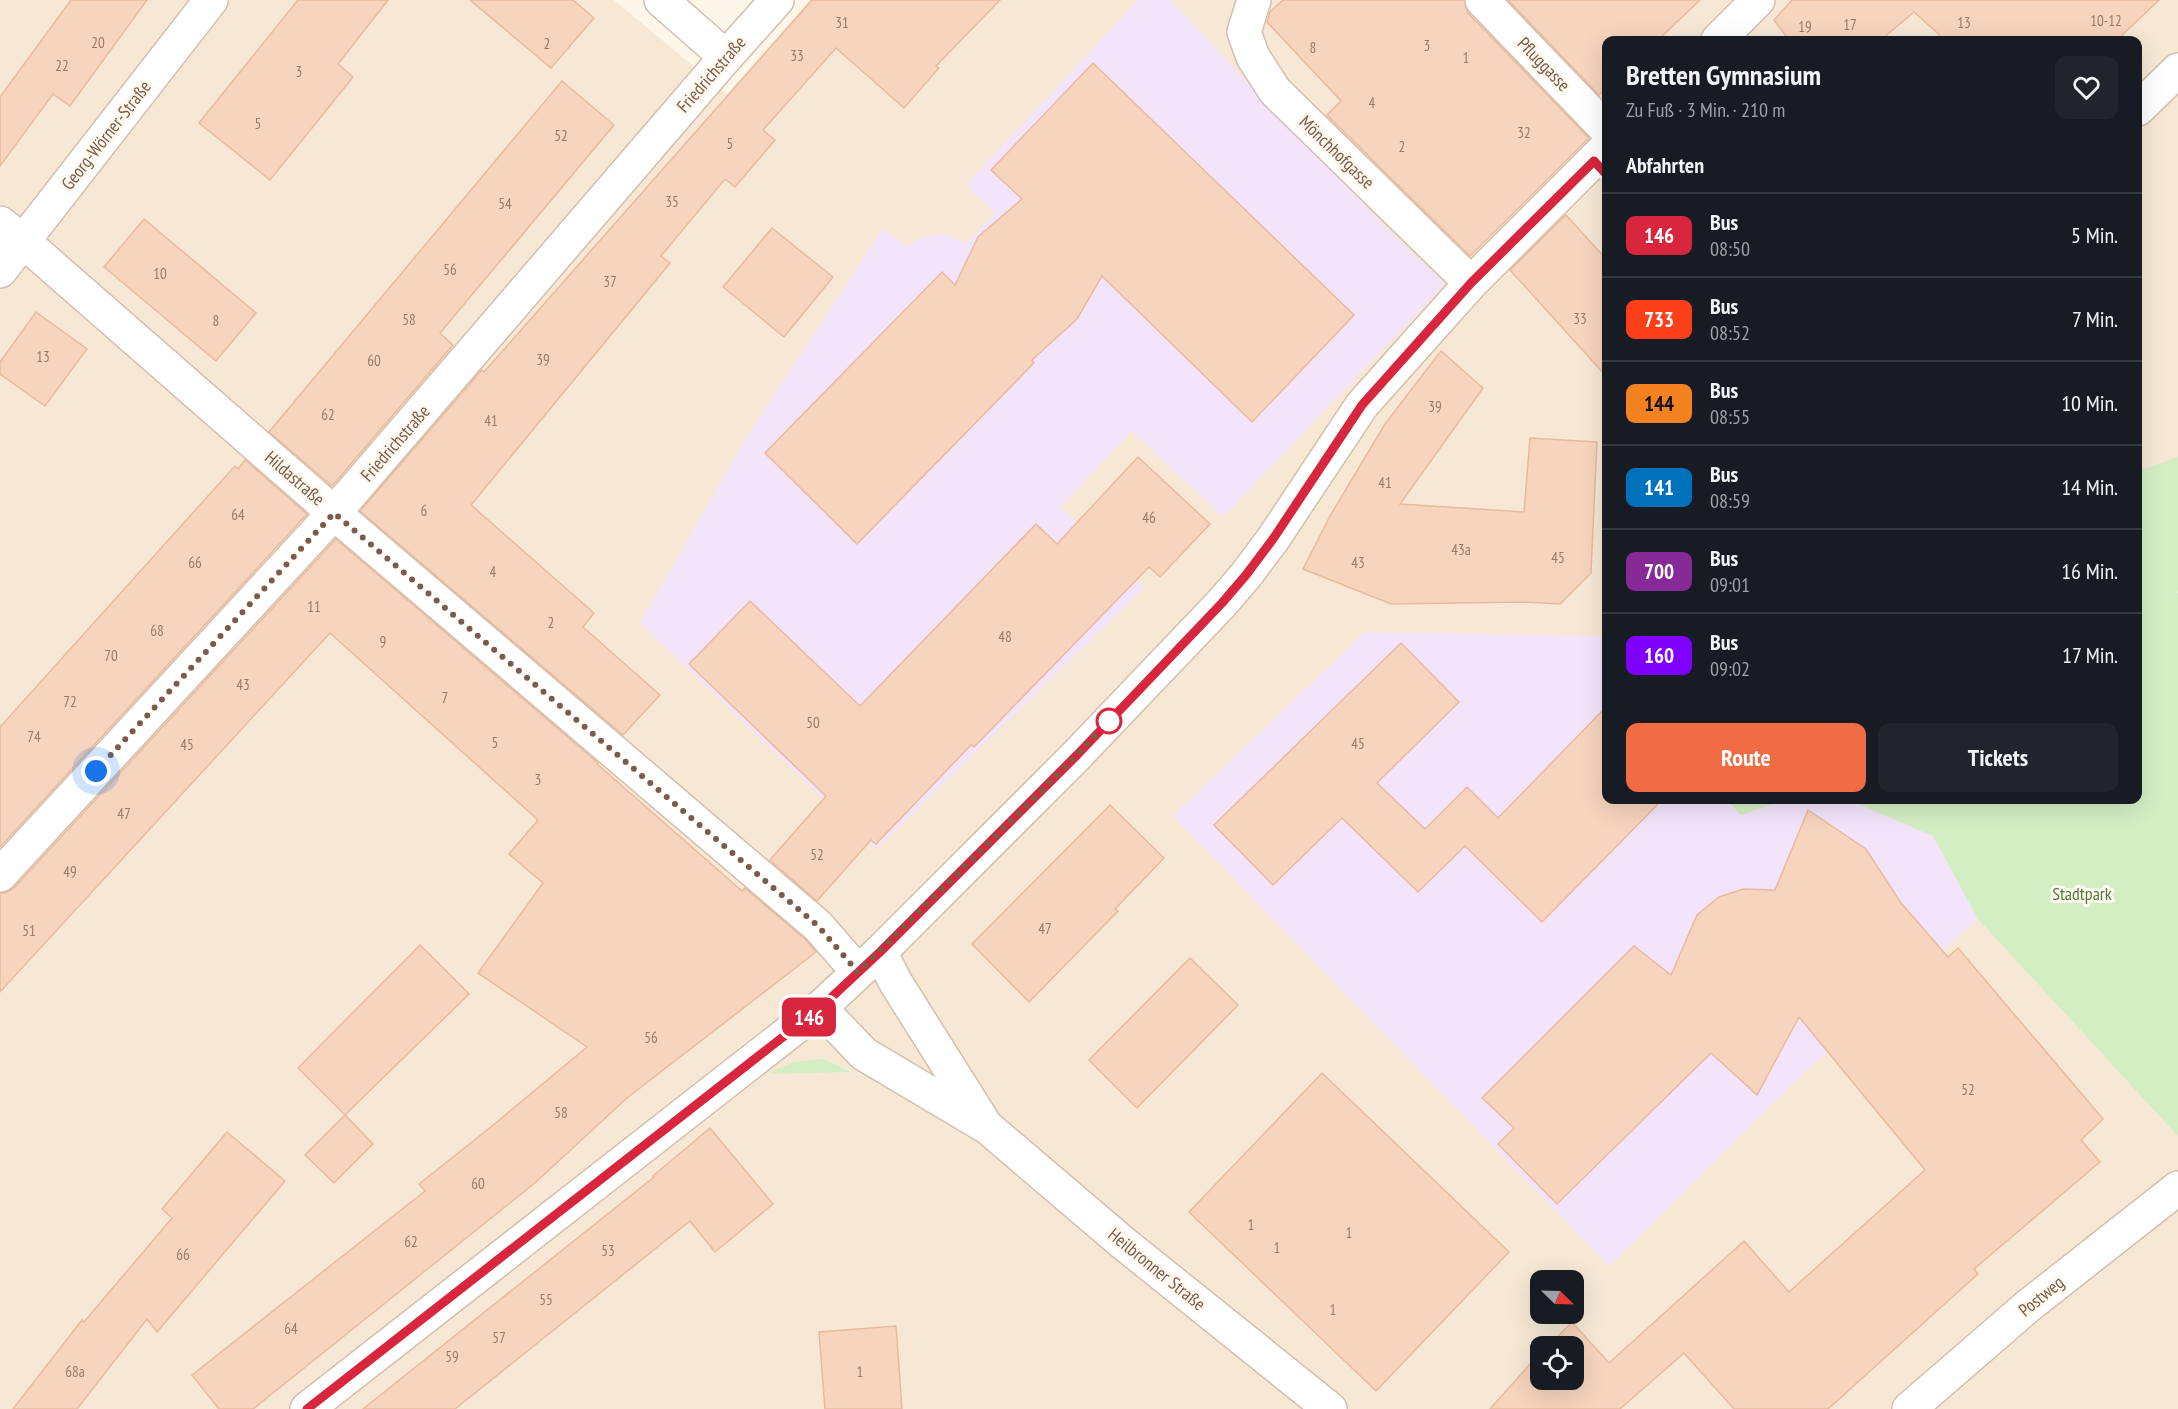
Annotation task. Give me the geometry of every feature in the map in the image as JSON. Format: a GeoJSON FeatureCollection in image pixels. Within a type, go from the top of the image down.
{"type":"FeatureCollection","features":[{"type":"Feature","properties":{"kind":"street","name":"Georg-Wörner-Straße"},"geometry":{"type":"LineString","coordinates":[[0,271],[12,232],[211,0]]}},
{"type":"Feature","properties":{"kind":"street"},"geometry":{"type":"LineString","coordinates":[[661,0],[726,57]]}},
{"type":"Feature","properties":{"kind":"street","name":"Friedrichstraße"},"geometry":{"type":"LineString","coordinates":[[0,875],[334,513],[777,0]]}},
{"type":"Feature","properties":{"kind":"street","name":"Mönchhofgasse"},"geometry":{"type":"LineString","coordinates":[[1254,0],[1244,32],[1253,57],[1275,91],[1471,283]]}},
{"type":"Feature","properties":{"kind":"street","name":"Pfluggasse"},"geometry":{"type":"LineString","coordinates":[[1482,0],[1602,125]]}},
{"type":"Feature","properties":{"kind":"street"},"geometry":{"type":"LineString","coordinates":[[1722,36],[1758,0]]}},
{"type":"Feature","properties":{"kind":"street"},"geometry":{"type":"LineString","coordinates":[[2142,105],[2178,69]]}},
{"type":"Feature","properties":{"kind":"street"},"geometry":{"type":"LineString","coordinates":[[307,1409],[820,1008],[869,962],[1077,755],[1222,603],[1273,539],[1362,405],[1471,283],[1602,161]]}},
{"type":"Feature","properties":{"kind":"street","name":"Hildastraße"},"geometry":{"type":"LineString","coordinates":[[12,232],[334,513],[818,926],[869,962]]}},
{"type":"Feature","properties":{"kind":"street","name":"Heilbronner Straße"},"geometry":{"type":"LineString","coordinates":[[869,962],[896,983],[987,1127]]}},
{"type":"Feature","properties":{"kind":"street","name":"Heilbronner Straße"},"geometry":{"type":"LineString","coordinates":[[820,1008],[864,1054],[987,1127],[1122,1242],[1330,1409]]}},
{"type":"Feature","properties":{"kind":"street","name":"Postweg"},"geometry":{"type":"LineString","coordinates":[[1909,1409],[2028,1306],[2178,1188]]}},
{"type":"Feature","properties":{"kind":"shaded area"},"geometry":{"type":"Polygon","coordinates":[[[0,0],[614,0],[727,94],[810,0],[2178,0],[2178,1409],[0,1409],[0,0]]]}},
{"type":"Feature","properties":{"kind":"shaded area"},"geometry":{"type":"Polygon","coordinates":[[[1138,0],[1170,0],[1383,225],[1445,284],[1223,517],[1132,431],[1060,507],[1144,588],[876,849],[640,623],[745,440],[883,228],[907,247],[930,235],[946,234],[967,243],[995,213],[966,185],[1138,0]]]}},
{"type":"Feature","properties":{"kind":"shaded area"},"geometry":{"type":"Polygon","coordinates":[[[1365,632],[1602,636],[1602,804],[1731,804],[1741,815],[1772,804],[1858,804],[1933,836],[1978,919],[1806,1071],[1609,1266],[1173,816],[1365,632]]]}},
{"type":"Feature","properties":{"kind":"green space","name":"Stadtpark"},"geometry":{"type":"Polygon","coordinates":[[[2178,457],[2178,591],[2176,593],[2178,593],[2178,1136],[1978,919],[1933,836],[1858,804],[2142,804],[2142,470],[2178,457]]]}},
{"type":"Feature","properties":{"kind":"green space"},"geometry":{"type":"Polygon","coordinates":[[[1731,804],[1772,804],[1741,815],[1731,804]]]}},
{"type":"Feature","properties":{"kind":"green space"},"geometry":{"type":"Polygon","coordinates":[[[824,1059],[851,1072],[768,1074],[793,1062],[824,1059]]]}},
{"type":"Feature","properties":{"kind":"building"},"geometry":{"type":"Polygon","coordinates":[[[71,0],[147,0],[70,106],[53,94],[0,166],[0,97],[71,0]]]}},
{"type":"Feature","properties":{"kind":"building"},"geometry":{"type":"Polygon","coordinates":[[[298,0],[388,0],[338,64],[353,77],[270,180],[199,123],[298,0]]]}},
{"type":"Feature","properties":{"kind":"building"},"geometry":{"type":"Polygon","coordinates":[[[470,0],[573,0],[594,18],[551,68],[470,0]]]}},
{"type":"Feature","properties":{"kind":"building"},"geometry":{"type":"Polygon","coordinates":[[[812,0],[1000,0],[936,66],[939,68],[904,108],[836,48],[763,130],[775,140],[735,187],[725,179],[661,256],[670,263],[471,505],[594,613],[583,627],[660,695],[623,735],[360,511],[482,370],[484,372],[812,0]]]}},
{"type":"Feature","properties":{"kind":"building"},"geometry":{"type":"Polygon","coordinates":[[[1283,0],[1464,0],[1468,13],[1589,138],[1470,256],[1327,115],[1341,101],[1267,22],[1270,12],[1283,0]]]}},
{"type":"Feature","properties":{"kind":"building"},"geometry":{"type":"Polygon","coordinates":[[[1508,0],[1700,0],[1662,36],[1602,36],[1602,92],[1599,95],[1508,0]]]}},
{"type":"Feature","properties":{"kind":"building"},"geometry":{"type":"Polygon","coordinates":[[[1792,0],[2159,0],[2121,36],[1941,36],[1914,12],[1886,36],[1786,36],[1774,20],[1792,0]]]}},
{"type":"Feature","properties":{"kind":"building"},"geometry":{"type":"Polygon","coordinates":[[[1093,63],[1354,315],[1252,422],[1102,276],[1077,319],[1032,360],[1034,363],[857,544],[765,453],[942,272],[955,285],[978,237],[1022,199],[991,170],[1093,63]]]}},
{"type":"Feature","properties":{"kind":"building"},"geometry":{"type":"Polygon","coordinates":[[[562,81],[614,125],[440,333],[453,345],[332,486],[269,432],[562,81]]]}},
{"type":"Feature","properties":{"kind":"building"},"geometry":{"type":"Polygon","coordinates":[[[1566,215],[1602,255],[1602,372],[1510,270],[1566,215]]]}},
{"type":"Feature","properties":{"kind":"building"},"geometry":{"type":"Polygon","coordinates":[[[144,219],[256,313],[216,361],[104,267],[144,219]]]}},
{"type":"Feature","properties":{"kind":"building"},"geometry":{"type":"Polygon","coordinates":[[[772,228],[833,277],[784,337],[723,287],[772,228]]]}},
{"type":"Feature","properties":{"kind":"building"},"geometry":{"type":"Polygon","coordinates":[[[36,312],[87,349],[45,406],[0,374],[0,362],[36,312]]]}},
{"type":"Feature","properties":{"kind":"building"},"geometry":{"type":"Polygon","coordinates":[[[1441,351],[1483,388],[1400,504],[1524,512],[1530,438],[1597,442],[1591,573],[1560,604],[1523,602],[1391,604],[1303,569],[1330,516],[1385,424],[1441,351]]]}},
{"type":"Feature","properties":{"kind":"building"},"geometry":{"type":"Polygon","coordinates":[[[1138,457],[1210,524],[1160,577],[1149,567],[974,747],[971,745],[876,844],[871,840],[817,901],[770,860],[826,796],[689,664],[750,601],[860,706],[1036,524],[1057,544],[1138,457]]]}},
{"type":"Feature","properties":{"kind":"building"},"geometry":{"type":"Polygon","coordinates":[[[245,460],[307,514],[0,847],[0,727],[235,466],[238,469],[245,460]]]}},
{"type":"Feature","properties":{"kind":"building"},"geometry":{"type":"Polygon","coordinates":[[[336,539],[598,763],[742,891],[745,888],[805,939],[816,952],[627,1098],[536,1182],[253,1409],[219,1409],[192,1375],[425,1191],[419,1184],[587,1047],[478,973],[543,883],[509,854],[538,820],[330,633],[0,992],[0,893],[6,893],[14,888],[336,539]]]}},
{"type":"Feature","properties":{"kind":"building"},"geometry":{"type":"Polygon","coordinates":[[[1401,643],[1459,702],[1377,783],[1425,829],[1467,787],[1498,818],[1602,711],[1602,804],[1658,804],[1542,922],[1465,846],[1418,892],[1342,818],[1273,885],[1214,825],[1401,643]]]}},
{"type":"Feature","properties":{"kind":"building"},"geometry":{"type":"Polygon","coordinates":[[[1110,805],[1164,858],[1115,909],[1118,911],[1029,1002],[972,944],[1110,805]]]}},
{"type":"Feature","properties":{"kind":"building"},"geometry":{"type":"Polygon","coordinates":[[[1808,810],[1866,849],[1901,903],[1948,957],[1958,948],[2103,1119],[2081,1140],[2100,1162],[1974,1269],[1978,1274],[1828,1409],[1734,1409],[1684,1353],[1620,1409],[1490,1409],[1530,1364],[1530,1390],[1584,1390],[1584,1336],[1558,1336],[1570,1324],[1574,1324],[1609,1363],[1744,1241],[1789,1292],[1925,1170],[1799,1017],[1757,1095],[1711,1053],[1557,1204],[1498,1144],[1514,1128],[1482,1098],[1634,946],[1671,975],[1697,915],[1719,897],[1743,889],[1775,890],[1808,810]]]}},
{"type":"Feature","properties":{"kind":"building"},"geometry":{"type":"Polygon","coordinates":[[[420,945],[469,994],[345,1115],[298,1068],[420,945]]]}},
{"type":"Feature","properties":{"kind":"building"},"geometry":{"type":"Polygon","coordinates":[[[1190,958],[1238,1005],[1137,1108],[1089,1060],[1190,958]]]}},
{"type":"Feature","properties":{"kind":"building"},"geometry":{"type":"Polygon","coordinates":[[[1322,1073],[1509,1252],[1376,1391],[1189,1212],[1322,1073]]]}},
{"type":"Feature","properties":{"kind":"building"},"geometry":{"type":"Polygon","coordinates":[[[345,1115],[373,1144],[334,1183],[305,1155],[345,1115]]]}},
{"type":"Feature","properties":{"kind":"building"},"geometry":{"type":"Polygon","coordinates":[[[710,1128],[773,1204],[715,1252],[690,1221],[455,1409],[363,1409],[654,1177],[710,1128]]]}},
{"type":"Feature","properties":{"kind":"building"},"geometry":{"type":"Polygon","coordinates":[[[227,1132],[285,1181],[157,1332],[147,1319],[77,1409],[13,1409],[82,1320],[84,1322],[172,1218],[162,1209],[227,1132]]]}},
{"type":"Feature","properties":{"kind":"building"},"geometry":{"type":"Polygon","coordinates":[[[896,1326],[902,1409],[825,1409],[819,1332],[896,1326]]]}},
{"type":"Feature","properties":{"kind":"bus line","name":"146"},"geometry":{"type":"LineString","coordinates":[[307,1409],[820,1008],[880,952],[1077,755],[1222,603],[1273,539],[1362,405],[1471,283],[1594,161],[1602,170]]}},
{"type":"Feature","properties":{"kind":"route"},"geometry":{"type":"LineString","coordinates":[[96,771],[334,513],[818,926],[858,972],[1109,721]]}}]}
